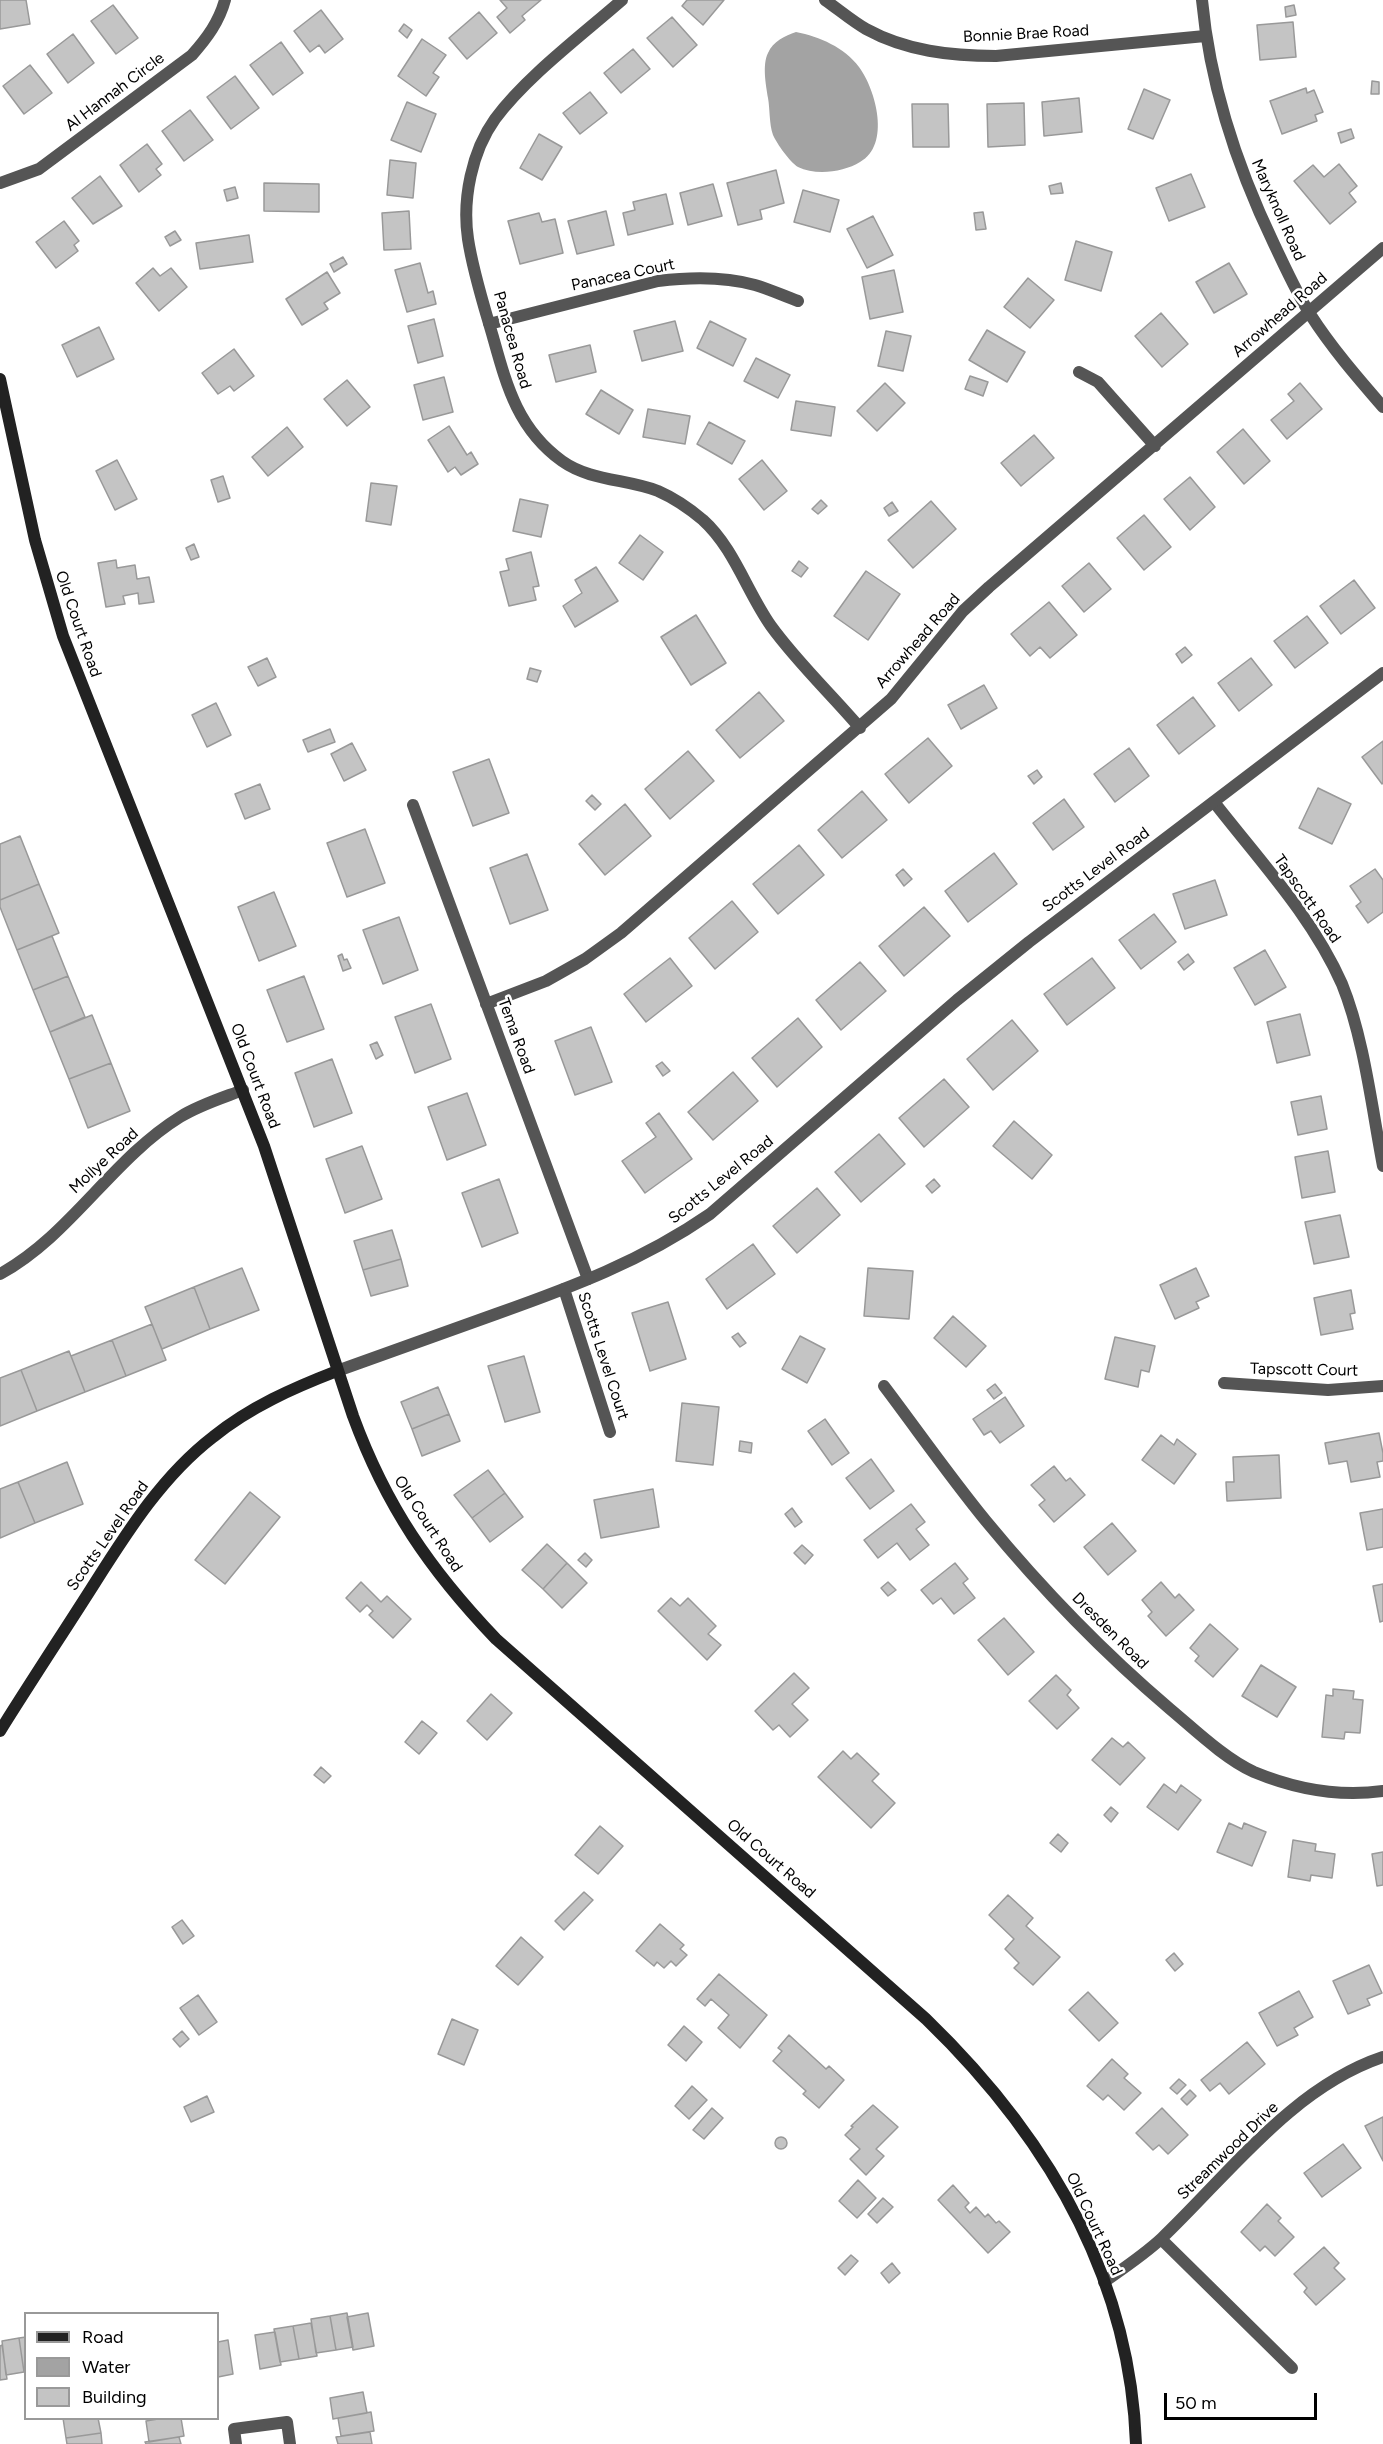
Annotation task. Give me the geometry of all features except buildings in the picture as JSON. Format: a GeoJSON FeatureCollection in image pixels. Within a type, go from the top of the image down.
{"type":"FeatureCollection","features":[{"type":"Feature","properties":{"kind":"main road","name":"Old Court Road"},"geometry":{"type":"LineString","coordinates":[[0,379],[35,540],[63,636],[243,1090],[285,1206],[337,1371],[365,1450],[385,1492],[432,1567],[496,1639],[884,1981],[968,2061],[1018,2120],[1055,2177],[1082,2229],[1104,2282],[1126,2360],[1136,2444]]}},
{"type":"Feature","properties":{"kind":"main road","name":"Scotts Level Road"},"geometry":{"type":"LineString","coordinates":[[0,1731],[136,1520],[192,1454],[213,1436],[249,1412],[294,1388],[337,1371]]}},
{"type":"Feature","properties":{"kind":"street","name":"Al Hannah Circle"},"geometry":{"type":"LineString","coordinates":[[0,183],[39,169],[192,55],[207,38],[218,20],[225,0]]}},
{"type":"Feature","properties":{"kind":"street","name":"Panacea Road"},"geometry":{"type":"LineString","coordinates":[[622,0],[518,92],[494,120],[479,149],[470,179],[468,229],[489,324],[510,396],[526,424],[544,446],[564,462],[591,475],[658,491],[685,506],[704,522],[724,544],[752,597],[772,627],[860,728]]}},
{"type":"Feature","properties":{"kind":"street","name":"Bonnie Brae Road"},"geometry":{"type":"LineString","coordinates":[[825,0],[866,28],[893,41],[950,54],[996,56],[1205,36]]}},
{"type":"Feature","properties":{"kind":"street","name":"Maryknoll Road"},"geometry":{"type":"LineString","coordinates":[[1202,0],[1205,36],[1215,83],[1238,162],[1259,212],[1309,313],[1345,362],[1383,407]]}},
{"type":"Feature","properties":{"kind":"street","name":"Arrowhead Road"},"geometry":{"type":"LineString","coordinates":[[486,1004],[546,981],[585,959],[621,933],[891,699],[963,612],[1383,248]]}},
{"type":"Feature","properties":{"kind":"street","name":"Panacea Court"},"geometry":{"type":"LineString","coordinates":[[489,324],[658,280],[686,278],[721,279],[755,285],[798,302]]}},
{"type":"Feature","properties":{"kind":"street"},"geometry":{"type":"LineString","coordinates":[[1079,372],[1098,382],[1155,446]]}},
{"type":"Feature","properties":{"kind":"street","name":"Scotts Level Road"},"geometry":{"type":"LineString","coordinates":[[337,1371],[588,1279],[657,1248],[710,1214],[957,1000],[1029,942],[1383,673]]}},
{"type":"Feature","properties":{"kind":"street","name":"Tapscott Road"},"geometry":{"type":"LineString","coordinates":[[1214,802],[1314,933],[1342,986],[1360,1050],[1383,1166]]}},
{"type":"Feature","properties":{"kind":"street","name":"Tema Road"},"geometry":{"type":"LineString","coordinates":[[413,805],[588,1279]]}},
{"type":"Feature","properties":{"kind":"street","name":"Mollye Road"},"geometry":{"type":"LineString","coordinates":[[0,1274],[54,1233],[145,1144],[180,1117],[243,1090]]}},
{"type":"Feature","properties":{"kind":"street","name":"Scotts Level Court"},"geometry":{"type":"LineString","coordinates":[[564,1289],[610,1432]]}},
{"type":"Feature","properties":{"kind":"street","name":"Tapscott Court"},"geometry":{"type":"LineString","coordinates":[[1224,1383],[1328,1390],[1383,1386]]}},
{"type":"Feature","properties":{"kind":"street","name":"Dresden Road"},"geometry":{"type":"LineString","coordinates":[[884,1386],[985,1520],[1053,1597],[1120,1666],[1202,1736],[1252,1771],[1285,1782],[1340,1793],[1383,1791]]}},
{"type":"Feature","properties":{"kind":"street","name":"Streamwood Drive"},"geometry":{"type":"LineString","coordinates":[[1104,2282],[1161,2239],[1258,2140],[1284,2119],[1345,2074],[1383,2057]]}},
{"type":"Feature","properties":{"kind":"street"},"geometry":{"type":"LineString","coordinates":[[1161,2239],[1292,2368]]}},
{"type":"Feature","properties":{"kind":"street"},"geometry":{"type":"LineString","coordinates":[[236,2444],[234,2429],[287,2422],[290,2444]]}},
{"type":"Feature","properties":{"kind":"water"},"geometry":{"type":"Polygon","coordinates":[[[796,32],[823,40],[839,48],[859,67],[871,89],[878,131],[870,154],[860,162],[830,172],[805,170],[791,161],[773,135],[765,75],[766,58],[776,42],[796,32]]]}}]}
